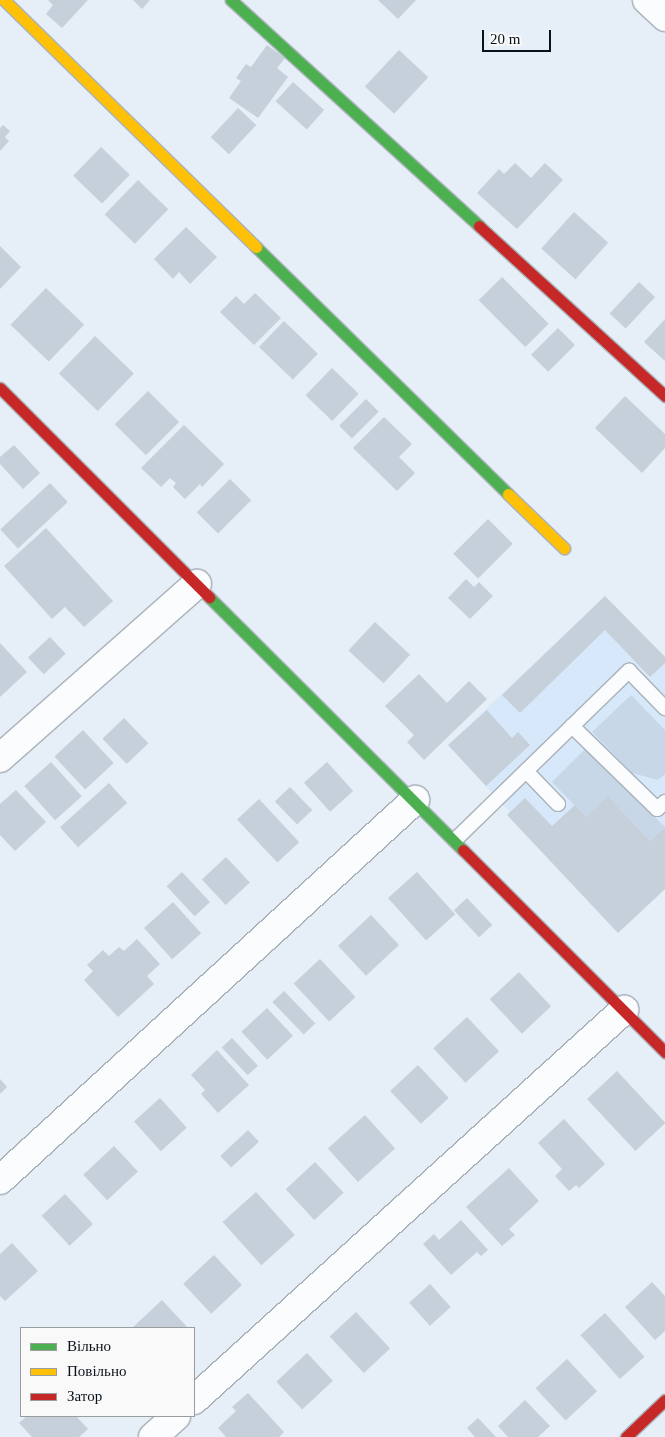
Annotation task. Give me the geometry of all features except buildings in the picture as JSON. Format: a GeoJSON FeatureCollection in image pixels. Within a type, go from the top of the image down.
{"type":"FeatureCollection","features":[{"type":"Feature","properties":{"kind":"street"},"geometry":{"type":"LineString","coordinates":[[4,0],[564,548]]}},
{"type":"Feature","properties":{"kind":"street"},"geometry":{"type":"LineString","coordinates":[[231,0],[665,396]]}},
{"type":"Feature","properties":{"kind":"street"},"geometry":{"type":"LineString","coordinates":[[647,0],[665,17]]}},
{"type":"Feature","properties":{"kind":"street"},"geometry":{"type":"LineString","coordinates":[[0,388],[415,800],[665,1052]]}},
{"type":"Feature","properties":{"kind":"street"},"geometry":{"type":"LineString","coordinates":[[0,758],[197,584]]}},
{"type":"Feature","properties":{"kind":"street"},"geometry":{"type":"LineString","coordinates":[[0,1180],[415,800]]}},
{"type":"Feature","properties":{"kind":"street"},"geometry":{"type":"LineString","coordinates":[[195,1399],[624,1010]]}},
{"type":"Feature","properties":{"kind":"street"},"geometry":{"type":"LineString","coordinates":[[626,1437],[665,1400]]}},
{"type":"Feature","properties":{"kind":"street"},"geometry":{"type":"LineString","coordinates":[[153,1437],[175,1417]]}},
{"type":"Feature","properties":{"kind":"lane"},"geometry":{"type":"LineString","coordinates":[[455,840],[630,671],[665,708]]}},
{"type":"Feature","properties":{"kind":"lane"},"geometry":{"type":"LineString","coordinates":[[572,726],[657,809],[665,802]]}},
{"type":"Feature","properties":{"kind":"lane"},"geometry":{"type":"LineString","coordinates":[[526,771],[558,804]]}},
{"type":"Feature","properties":{"kind":"shaded area"},"geometry":{"type":"Polygon","coordinates":[[[605,596],[665,657],[665,889],[618,933],[507,815],[510,812],[448,745],[605,596]]]}},
{"type":"Feature","properties":{"kind":"shaded area"},"geometry":{"type":"Polygon","coordinates":[[[631,695],[665,730],[665,774],[658,780],[632,773],[592,732],[631,695]]]}},
{"type":"Feature","properties":{"kind":"shaded area"},"geometry":{"type":"Polygon","coordinates":[[[585,749],[665,827],[650,841],[609,797],[586,817],[552,782],[585,749]]]}},
{"type":"Feature","properties":{"kind":"traffic: fast"},"geometry":{"type":"LineString","coordinates":[[231,0],[479,226]]}},
{"type":"Feature","properties":{"kind":"traffic: fast"},"geometry":{"type":"LineString","coordinates":[[256,247],[508,494]]}},
{"type":"Feature","properties":{"kind":"traffic: fast"},"geometry":{"type":"LineString","coordinates":[[209,597],[463,850]]}},
{"type":"Feature","properties":{"kind":"traffic: slow"},"geometry":{"type":"LineString","coordinates":[[4,0],[256,247]]}},
{"type":"Feature","properties":{"kind":"traffic: slow"},"geometry":{"type":"LineString","coordinates":[[508,494],[564,548]]}},
{"type":"Feature","properties":{"kind":"traffic: jam"},"geometry":{"type":"LineString","coordinates":[[479,226],[665,396]]}},
{"type":"Feature","properties":{"kind":"traffic: jam"},"geometry":{"type":"LineString","coordinates":[[0,388],[209,597]]}},
{"type":"Feature","properties":{"kind":"traffic: jam"},"geometry":{"type":"LineString","coordinates":[[463,850],[665,1052]]}},
{"type":"Feature","properties":{"kind":"traffic: jam"},"geometry":{"type":"LineString","coordinates":[[626,1437],[665,1400]]}}]}
